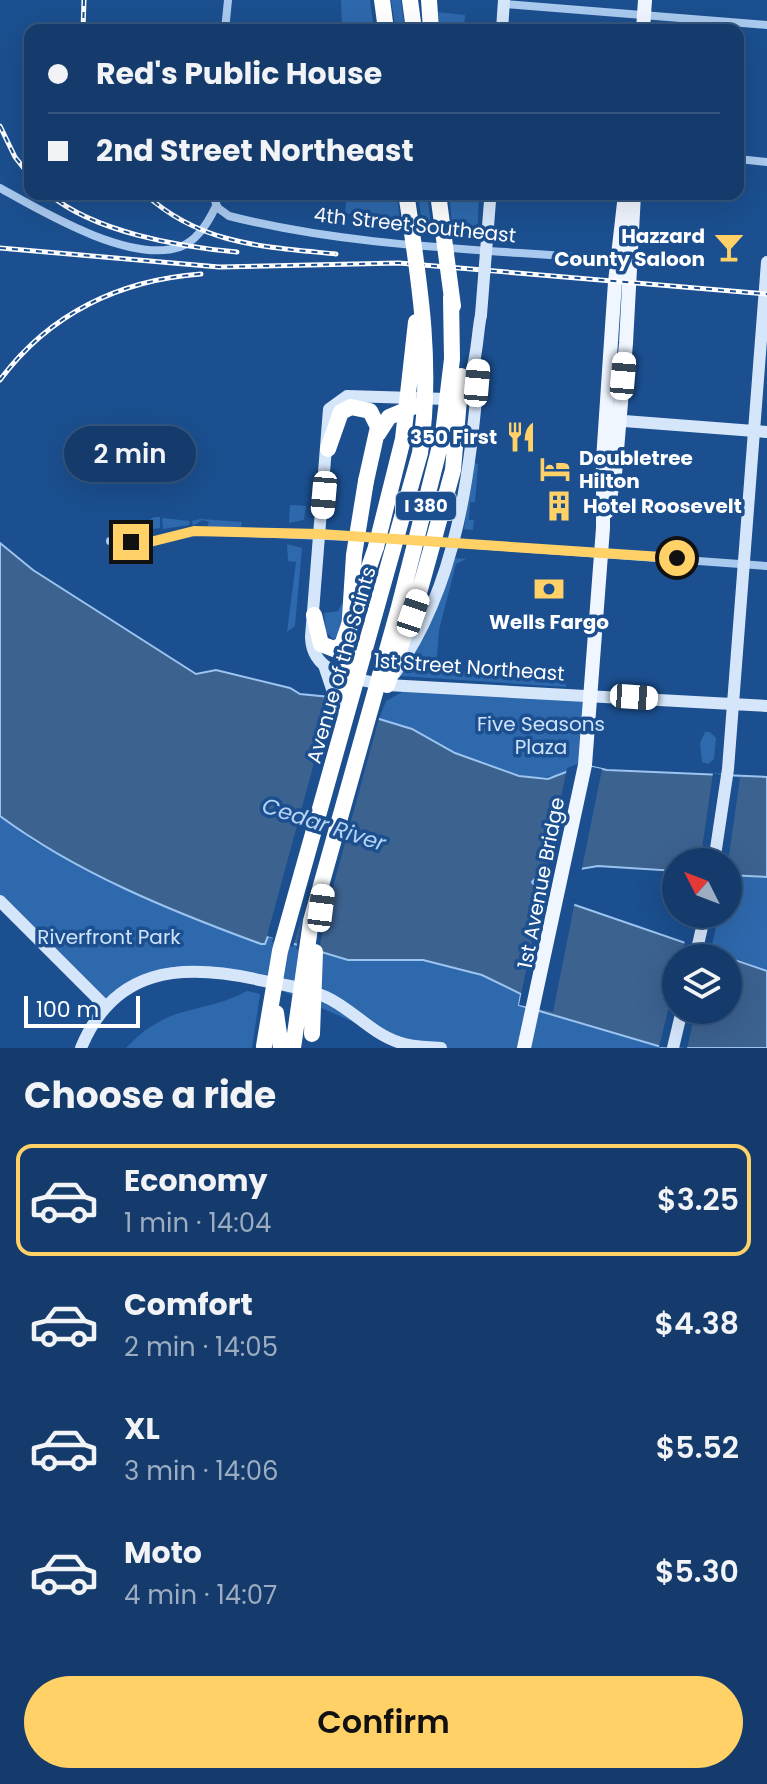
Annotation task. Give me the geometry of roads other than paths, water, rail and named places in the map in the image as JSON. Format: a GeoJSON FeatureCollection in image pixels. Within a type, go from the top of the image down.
{"type":"FeatureCollection","features":[{"type":"Feature","properties":{"kind":"highway"},"geometry":{"type":"LineString","coordinates":[[382,0],[385,24]]}},
{"type":"Feature","properties":{"kind":"highway"},"geometry":{"type":"LineString","coordinates":[[410,0],[413,24]]}},
{"type":"Feature","properties":{"kind":"highway"},"geometry":{"type":"LineString","coordinates":[[429,0],[431,24]]}},
{"type":"Feature","properties":{"kind":"highway","name":"Avenue of the Saints"},"geometry":{"type":"LineString","coordinates":[[268,1048],[280,951],[420,453],[427,383],[420,285],[408,200]]}},
{"type":"Feature","properties":{"kind":"highway","name":"I 380"},"geometry":{"type":"LineString","coordinates":[[438,200],[451,297]]}},
{"type":"Feature","properties":{"kind":"highway"},"geometry":{"type":"LineString","coordinates":[[345,676],[364,589],[397,475],[410,395],[420,285]]}},
{"type":"Feature","properties":{"kind":"highway"},"geometry":{"type":"LineString","coordinates":[[387,685],[419,593],[449,486],[459,423],[461,349],[451,297]]}},
{"type":"Feature","properties":{"kind":"highway","name":"Avenue of the Saints"},"geometry":{"type":"LineString","coordinates":[[293,1048],[306,945],[443,434],[452,359],[451,297]]}},
{"type":"Feature","properties":{"kind":"highway"},"geometry":{"type":"LineString","coordinates":[[337,752],[349,663],[354,555],[366,481],[378,434],[389,417],[415,406]]}},
{"type":"Feature","properties":{"kind":"highway"},"geometry":{"type":"LineString","coordinates":[[328,449],[337,417],[351,407],[365,408],[375,415],[378,434]]}},
{"type":"Feature","properties":{"kind":"highway"},"geometry":{"type":"LineString","coordinates":[[314,615],[320,642],[328,649],[338,648],[345,641],[364,589]]}},
{"type":"Feature","properties":{"kind":"highway"},"geometry":{"type":"LineString","coordinates":[[312,1041],[313,960],[329,854]]}},
{"type":"Feature","properties":{"kind":"highway"},"geometry":{"type":"LineString","coordinates":[[268,1048],[276,1013]]}},
{"type":"Feature","properties":{"kind":"main road"},"geometry":{"type":"LineString","coordinates":[[612,420],[616,260],[624,200]]}},
{"type":"Feature","properties":{"kind":"main road"},"geometry":{"type":"LineString","coordinates":[[612,420],[634,244],[634,200]]}},
{"type":"Feature","properties":{"kind":"main road","name":"1st Avenue Bridge"},"geometry":{"type":"LineString","coordinates":[[524,1048],[585,765],[612,420]]}},
{"type":"Feature","properties":{"kind":"street"},"geometry":{"type":"LineString","coordinates":[[226,24],[228,0]]}},
{"type":"Feature","properties":{"kind":"street"},"geometry":{"type":"LineString","coordinates":[[502,24],[504,2],[767,25]]}},
{"type":"Feature","properties":{"kind":"street"},"geometry":{"type":"LineString","coordinates":[[744,160],[767,162]]}},
{"type":"Feature","properties":{"kind":"street"},"geometry":{"type":"LineString","coordinates":[[0,188],[80,230],[151,250],[183,246],[203,228],[216,206],[214,200]]}},
{"type":"Feature","properties":{"kind":"street"},"geometry":{"type":"LineString","coordinates":[[387,685],[425,621],[454,544],[475,417],[490,200]]}},
{"type":"Feature","properties":{"kind":"street","name":"4th Street Southeast"},"geometry":{"type":"LineString","coordinates":[[216,206],[237,218],[352,237],[616,260]]}},
{"type":"Feature","properties":{"kind":"street"},"geometry":{"type":"LineString","coordinates":[[716,848],[727,772],[744,564],[761,432],[767,262]]}},
{"type":"Feature","properties":{"kind":"street"},"geometry":{"type":"LineString","coordinates":[[338,707],[324,665],[311,643],[328,449],[326,416],[332,404],[347,396],[447,399],[460,394],[471,372],[481,315]]}},
{"type":"Feature","properties":{"kind":"street"},"geometry":{"type":"LineString","coordinates":[[377,397],[415,406],[462,409],[475,417]]}},
{"type":"Feature","properties":{"kind":"street"},"geometry":{"type":"LineString","coordinates":[[612,420],[761,432]]}},
{"type":"Feature","properties":{"kind":"street"},"geometry":{"type":"LineString","coordinates":[[110,541],[146,543],[194,531],[320,534],[767,566]]}},
{"type":"Feature","properties":{"kind":"street","name":"1st Street Northeast"},"geometry":{"type":"LineString","coordinates":[[324,665],[345,676],[387,685],[767,706]]}},
{"type":"Feature","properties":{"kind":"street"},"geometry":{"type":"LineString","coordinates":[[0,901],[106,1007]]}},
{"type":"Feature","properties":{"kind":"street"},"geometry":{"type":"LineString","coordinates":[[81,1048],[106,1007],[141,980],[185,970],[235,975],[329,998],[401,1043],[441,1048]]}},
{"type":"Feature","properties":{"kind":"street"},"geometry":{"type":"LineString","coordinates":[[276,1013],[284,985]]}},
{"type":"Feature","properties":{"kind":"street"},"geometry":{"type":"LineString","coordinates":[[673,1048],[679,1024]]}},
{"type":"Feature","properties":{"kind":"water","name":"Cedar River"},"geometry":{"type":"Polygon","coordinates":[[[0,543],[33,570],[196,674],[216,670],[290,688],[300,694],[330,697],[330,704],[412,729],[455,753],[519,776],[548,779],[584,765],[607,770],[767,777],[767,877],[742,876],[742,848],[662,848],[662,870],[598,866],[538,876],[532,882],[537,890],[688,944],[662,944],[662,1024],[742,1024],[742,962],[767,971],[767,1048],[665,1048],[519,1005],[521,994],[482,975],[423,960],[348,960],[268,936],[265,944],[261,944],[126,889],[30,837],[0,816],[0,543]]]}},
{"type":"Feature","properties":{"kind":"railway"},"geometry":{"type":"LineString","coordinates":[[83,24],[84,0]]}},
{"type":"Feature","properties":{"kind":"railway"},"geometry":{"type":"LineString","coordinates":[[0,126],[24,168]]}},
{"type":"Feature","properties":{"kind":"railway"},"geometry":{"type":"LineString","coordinates":[[58,200],[113,228],[164,241],[237,252]]}},
{"type":"Feature","properties":{"kind":"railway"},"geometry":{"type":"LineString","coordinates":[[152,200],[188,224],[211,234],[259,245],[336,254]]}},
{"type":"Feature","properties":{"kind":"railway"},"geometry":{"type":"LineString","coordinates":[[0,248],[219,267],[399,263],[767,294]]}},
{"type":"Feature","properties":{"kind":"railway"},"geometry":{"type":"LineString","coordinates":[[0,380],[41,336],[88,304],[142,284],[201,274]]}},
{"type":"Feature","properties":{"kind":"place","name":"Hazzard County Saloon"},"geometry":{"type":"Point","coordinates":[729,247]}},
{"type":"Feature","properties":{"kind":"place","name":"350 First"},"geometry":{"type":"Point","coordinates":[521,437]}},
{"type":"Feature","properties":{"kind":"place","name":"Doubletree Hilton"},"geometry":{"type":"Point","coordinates":[555,469]}},
{"type":"Feature","properties":{"kind":"place","name":"Hotel Roosevelt"},"geometry":{"type":"Point","coordinates":[559,506]}},
{"type":"Feature","properties":{"kind":"place","name":"Wells Fargo"},"geometry":{"type":"Point","coordinates":[549,589]}},
{"type":"Feature","properties":{"kind":"park label","name":"Five Seasons Plaza"},"geometry":{"type":"Point","coordinates":[541,736]}},
{"type":"Feature","properties":{"kind":"park label","name":"Riverfront Park"},"geometry":{"type":"Point","coordinates":[109,937]}}]}
